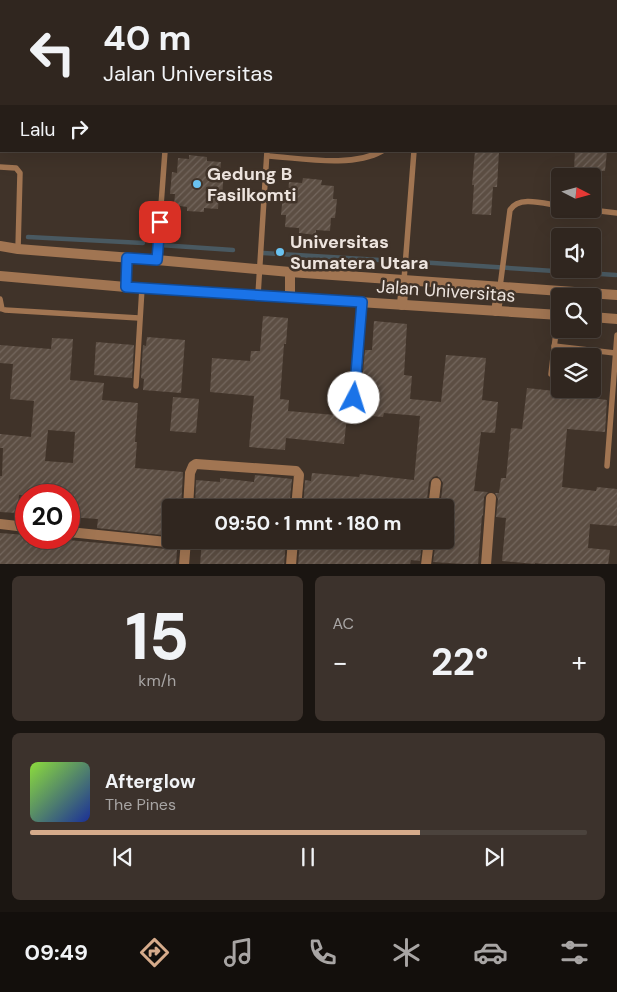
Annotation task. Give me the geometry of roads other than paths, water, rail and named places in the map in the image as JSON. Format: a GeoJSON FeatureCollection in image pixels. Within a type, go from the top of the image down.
{"type":"FeatureCollection","features":[{"type":"Feature","properties":{"kind":"street","name":"Jalan Universitas"},"geometry":{"type":"LineString","coordinates":[[0,246],[259,270],[617,295]]}},
{"type":"Feature","properties":{"kind":"street"},"geometry":{"type":"LineString","coordinates":[[126,287],[127,258]]}},
{"type":"Feature","properties":{"kind":"street"},"geometry":{"type":"LineString","coordinates":[[290,272],[290,298]]}},
{"type":"Feature","properties":{"kind":"street","name":"Jalan Universitas"},"geometry":{"type":"LineString","coordinates":[[0,276],[126,287],[551,314]]}},
{"type":"Feature","properties":{"kind":"street"},"geometry":{"type":"LineString","coordinates":[[402,305],[404,280]]}},
{"type":"Feature","properties":{"kind":"street"},"geometry":{"type":"LineString","coordinates":[[496,311],[500,287]]}},
{"type":"Feature","properties":{"kind":"street"},"geometry":{"type":"LineString","coordinates":[[601,318],[617,319]]}},
{"type":"Feature","properties":{"kind":"street"},"geometry":{"type":"LineString","coordinates":[[189,499],[190,473],[196,464],[296,471],[299,476],[297,499]]}},
{"type":"Feature","properties":{"kind":"street"},"geometry":{"type":"LineString","coordinates":[[434,499],[436,483]]}},
{"type":"Feature","properties":{"kind":"street"},"geometry":{"type":"LineString","coordinates":[[486,564],[491,498]]}},
{"type":"Feature","properties":{"kind":"street"},"geometry":{"type":"LineString","coordinates":[[0,524],[15,526]]}},
{"type":"Feature","properties":{"kind":"street"},"geometry":{"type":"LineString","coordinates":[[80,533],[162,540]]}},
{"type":"Feature","properties":{"kind":"street"},"geometry":{"type":"LineString","coordinates":[[184,564],[185,549]]}},
{"type":"Feature","properties":{"kind":"street"},"geometry":{"type":"LineString","coordinates":[[291,564],[292,549]]}},
{"type":"Feature","properties":{"kind":"street"},"geometry":{"type":"LineString","coordinates":[[426,564],[428,549]]}},
{"type":"Feature","properties":{"kind":"lane"},"geometry":{"type":"LineString","coordinates":[[157,260],[165,152]]}},
{"type":"Feature","properties":{"kind":"lane"},"geometry":{"type":"LineString","coordinates":[[321,152],[321,160]]}},
{"type":"Feature","properties":{"kind":"lane"},"geometry":{"type":"LineString","coordinates":[[258,295],[267,154],[321,160],[352,160],[370,157],[380,152]]}},
{"type":"Feature","properties":{"kind":"lane"},"geometry":{"type":"LineString","coordinates":[[404,280],[414,152]]}},
{"type":"Feature","properties":{"kind":"lane"},"geometry":{"type":"LineString","coordinates":[[0,167],[16,168],[20,173],[18,249]]}},
{"type":"Feature","properties":{"kind":"lane"},"geometry":{"type":"LineString","coordinates":[[500,287],[502,261],[510,210],[513,204],[520,201],[551,205]]}},
{"type":"Feature","properties":{"kind":"lane"},"geometry":{"type":"LineString","coordinates":[[601,211],[617,213]]}},
{"type":"Feature","properties":{"kind":"lane"},"geometry":{"type":"LineString","coordinates":[[136,386],[142,288]]}},
{"type":"Feature","properties":{"kind":"lane"},"geometry":{"type":"LineString","coordinates":[[0,299],[2,309],[4,310],[139,318]]}},
{"type":"Feature","properties":{"kind":"lane"},"geometry":{"type":"LineString","coordinates":[[354,398],[362,302]]}},
{"type":"Feature","properties":{"kind":"lane"},"geometry":{"type":"LineString","coordinates":[[607,466],[617,335]]}},
{"type":"Feature","properties":{"kind":"lane"},"geometry":{"type":"LineString","coordinates":[[555,338],[554,346],[615,353]]}},
{"type":"Feature","properties":{"kind":"waterway"},"geometry":{"type":"LineString","coordinates":[[28,237],[143,243]]}},
{"type":"Feature","properties":{"kind":"waterway"},"geometry":{"type":"LineString","coordinates":[[160,245],[233,250]]}},
{"type":"Feature","properties":{"kind":"waterway"},"geometry":{"type":"LineString","coordinates":[[263,253],[397,261]]}},
{"type":"Feature","properties":{"kind":"waterway"},"geometry":{"type":"LineString","coordinates":[[418,262],[616,275]]}},
{"type":"Feature","properties":{"kind":"place","name":"Gedung B Fasilkomti"},"geometry":{"type":"Point","coordinates":[197,184]}},
{"type":"Feature","properties":{"kind":"place","name":"Universitas Sumatera Utara"},"geometry":{"type":"Point","coordinates":[280,252]}}]}
